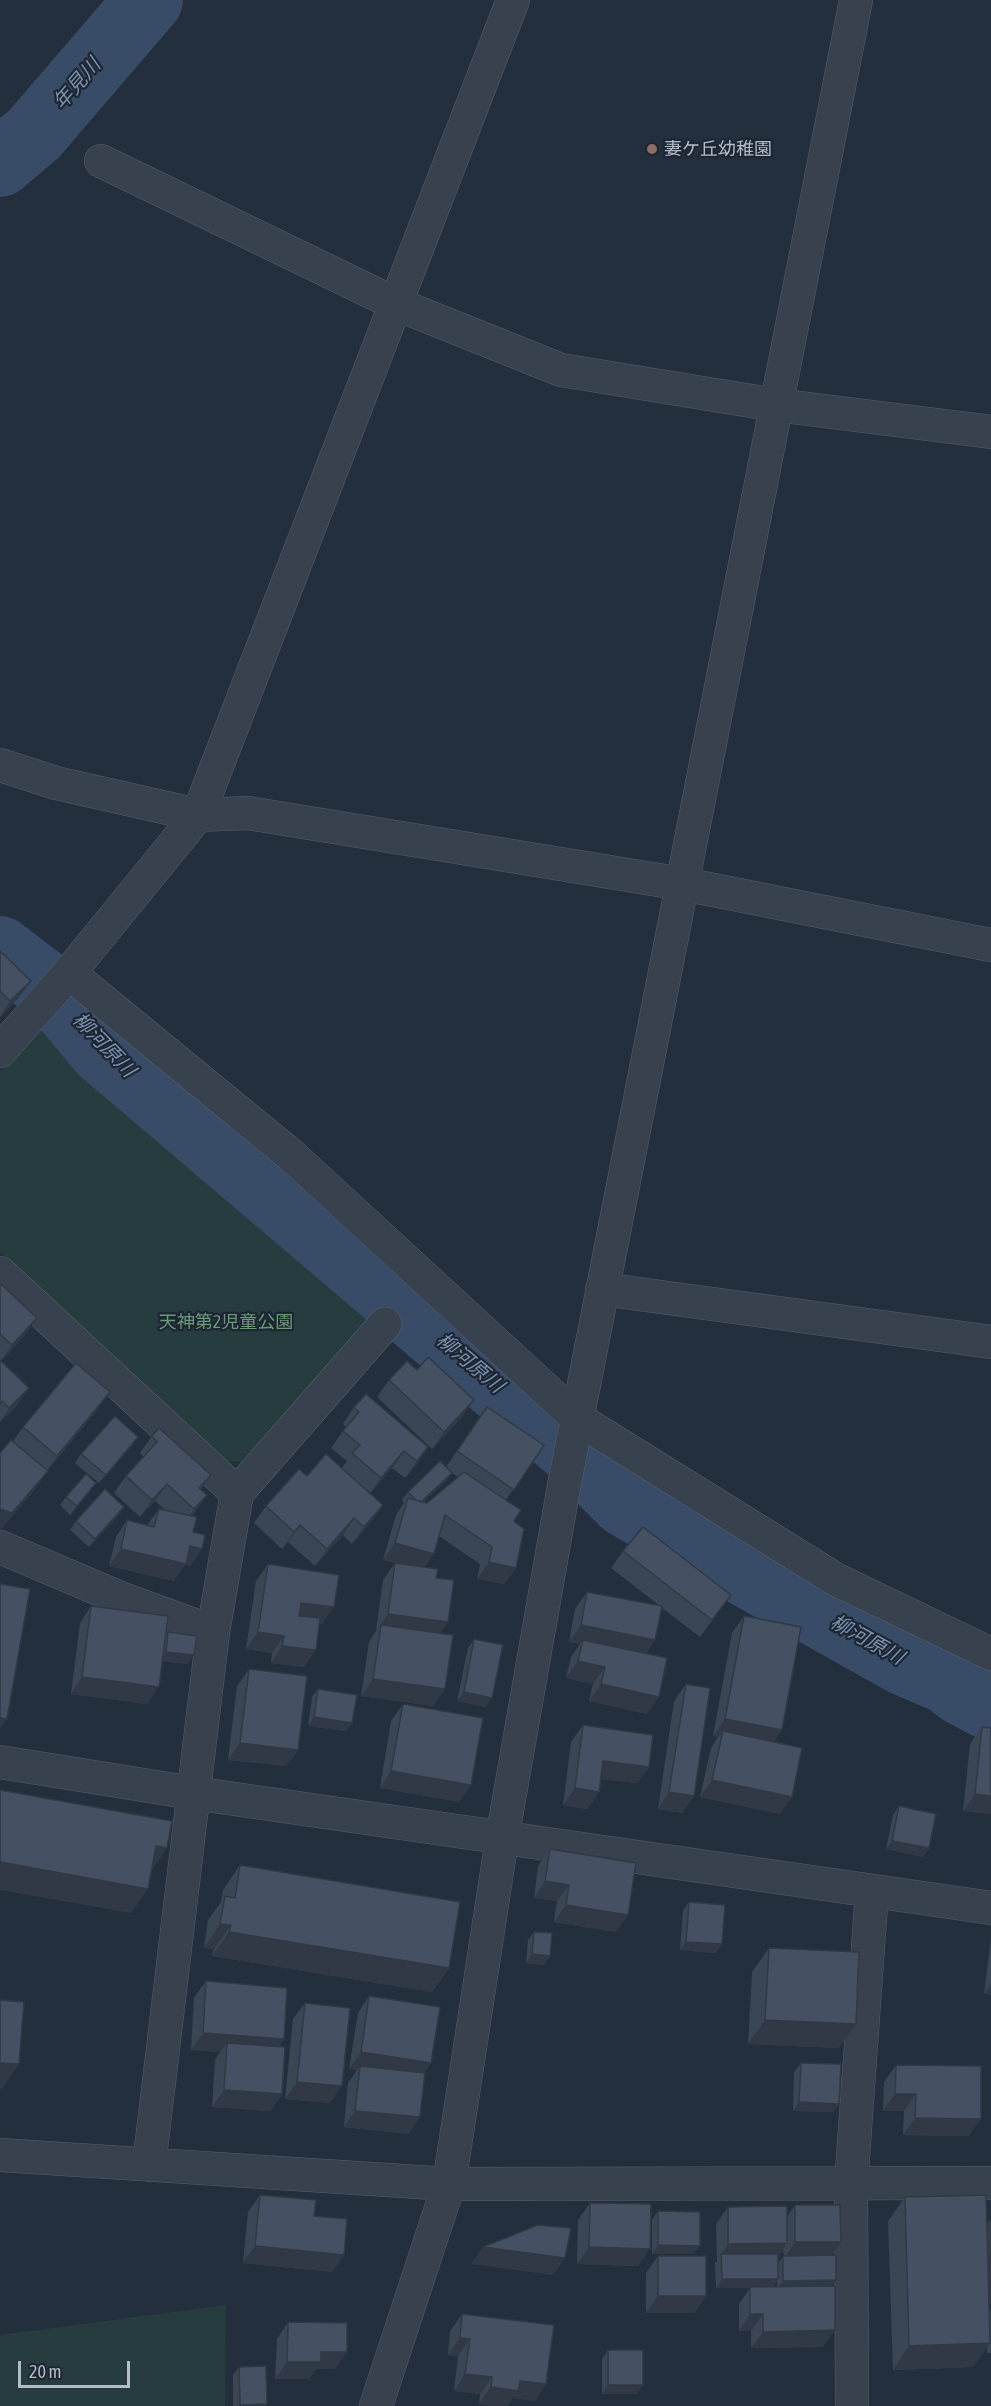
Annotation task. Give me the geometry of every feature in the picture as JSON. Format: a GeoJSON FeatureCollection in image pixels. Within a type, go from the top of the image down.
{"type":"FeatureCollection","features":[{"type":"Feature","properties":{"kind":"street"},"geometry":{"type":"LineString","coordinates":[[0,1051],[66,976],[198,815],[513,0]]}},
{"type":"Feature","properties":{"kind":"street"},"geometry":{"type":"LineString","coordinates":[[376,2406],[449,2184],[502,1839],[564,1486],[856,0]]}},
{"type":"Feature","properties":{"kind":"street"},"geometry":{"type":"LineString","coordinates":[[100,160],[394,303],[561,370],[776,405],[991,432]]}},
{"type":"Feature","properties":{"kind":"street"},"geometry":{"type":"LineString","coordinates":[[0,765],[56,783],[198,815],[248,813],[683,884],[991,945]]}},
{"type":"Feature","properties":{"kind":"street"},"geometry":{"type":"LineString","coordinates":[[66,976],[292,1156],[578,1419],[835,1579],[991,1654]]}},
{"type":"Feature","properties":{"kind":"street"},"geometry":{"type":"LineString","coordinates":[[0,1273],[237,1493]]}},
{"type":"Feature","properties":{"kind":"street"},"geometry":{"type":"LineString","coordinates":[[602,1289],[991,1342]]}},
{"type":"Feature","properties":{"kind":"street"},"geometry":{"type":"LineString","coordinates":[[149,2165],[213,1632],[237,1493],[385,1324]]}},
{"type":"Feature","properties":{"kind":"street"},"geometry":{"type":"LineString","coordinates":[[0,1547],[120,1598],[213,1632]]}},
{"type":"Feature","properties":{"kind":"street"},"geometry":{"type":"LineString","coordinates":[[0,1762],[193,1794],[991,1908]]}},
{"type":"Feature","properties":{"kind":"street"},"geometry":{"type":"LineString","coordinates":[[852,2406],[851,2185],[872,1891]]}},
{"type":"Feature","properties":{"kind":"street"},"geometry":{"type":"LineString","coordinates":[[0,2155],[449,2184],[991,2183]]}},
{"type":"Feature","properties":{"kind":"green space","name":"天神第2児童公園"},"geometry":{"type":"Polygon","coordinates":[[[43,1023],[372,1313],[245,1462],[222,1461],[0,1252],[0,1072],[43,1023]]]}},
{"type":"Feature","properties":{"kind":"green space"},"geometry":{"type":"Polygon","coordinates":[[[226,2305],[225,2406],[0,2406],[0,2335],[226,2305]]]}},
{"type":"Feature","properties":{"kind":"building"},"geometry":{"type":"Polygon","coordinates":[[[0,951],[31,981],[10,1001],[0,991],[0,951]]]}},
{"type":"Feature","properties":{"kind":"building"},"geometry":{"type":"Polygon","coordinates":[[[1,1284],[37,1318],[12,1345],[0,1334],[1,1284]]]}},
{"type":"Feature","properties":{"kind":"building"},"geometry":{"type":"Polygon","coordinates":[[[428,1357],[474,1400],[444,1432],[389,1380],[407,1361],[417,1370],[428,1357]]]}},
{"type":"Feature","properties":{"kind":"building"},"geometry":{"type":"Polygon","coordinates":[[[0,1360],[29,1388],[9,1408],[2,1401],[0,1404],[0,1360]]]}},
{"type":"Feature","properties":{"kind":"building"},"geometry":{"type":"Polygon","coordinates":[[[76,1363],[110,1392],[57,1456],[23,1427],[76,1363]]]}},
{"type":"Feature","properties":{"kind":"building"},"geometry":{"type":"Polygon","coordinates":[[[366,1394],[428,1447],[417,1461],[404,1451],[381,1478],[352,1453],[360,1445],[343,1431],[359,1412],[354,1407],[366,1394]]]}},
{"type":"Feature","properties":{"kind":"building"},"geometry":{"type":"Polygon","coordinates":[[[487,1407],[544,1445],[514,1490],[457,1451],[487,1407]]]}},
{"type":"Feature","properties":{"kind":"building"},"geometry":{"type":"Polygon","coordinates":[[[115,1416],[138,1437],[106,1475],[81,1454],[115,1416]]]}},
{"type":"Feature","properties":{"kind":"building"},"geometry":{"type":"Polygon","coordinates":[[[159,1428],[211,1475],[199,1488],[207,1495],[194,1509],[167,1484],[152,1500],[126,1476],[157,1442],[152,1436],[159,1428]]]}},
{"type":"Feature","properties":{"kind":"building"},"geometry":{"type":"Polygon","coordinates":[[[11,1440],[48,1471],[12,1513],[0,1509],[0,1453],[11,1440]]]}},
{"type":"Feature","properties":{"kind":"building"},"geometry":{"type":"Polygon","coordinates":[[[326,1454],[383,1505],[364,1527],[354,1518],[327,1549],[300,1525],[294,1532],[266,1506],[299,1469],[307,1476],[326,1454]]]}},
{"type":"Feature","properties":{"kind":"building"},"geometry":{"type":"Polygon","coordinates":[[[440,1461],[452,1473],[421,1502],[416,1500],[408,1492],[440,1461]]]}},
{"type":"Feature","properties":{"kind":"building"},"geometry":{"type":"Polygon","coordinates":[[[464,1472],[521,1510],[514,1521],[524,1529],[516,1568],[489,1562],[492,1547],[445,1515],[434,1554],[395,1543],[408,1498],[427,1503],[464,1472]]]}},
{"type":"Feature","properties":{"kind":"building"},"geometry":{"type":"Polygon","coordinates":[[[86,1474],[96,1483],[77,1506],[66,1497],[86,1474]]]}},
{"type":"Feature","properties":{"kind":"building"},"geometry":{"type":"Polygon","coordinates":[[[105,1489],[124,1507],[95,1539],[76,1521],[105,1489]]]}},
{"type":"Feature","properties":{"kind":"building"},"geometry":{"type":"Polygon","coordinates":[[[159,1509],[197,1517],[193,1532],[205,1535],[202,1549],[190,1546],[186,1564],[121,1549],[127,1520],[154,1527],[159,1509]]]}},
{"type":"Feature","properties":{"kind":"building"},"geometry":{"type":"Polygon","coordinates":[[[643,1527],[731,1595],[712,1620],[623,1551],[643,1527]]]}},
{"type":"Feature","properties":{"kind":"building"},"geometry":{"type":"Polygon","coordinates":[[[395,1563],[438,1569],[436,1578],[454,1580],[448,1622],[388,1614],[395,1563]]]}},
{"type":"Feature","properties":{"kind":"building"},"geometry":{"type":"Polygon","coordinates":[[[268,1564],[339,1575],[334,1607],[301,1603],[299,1616],[320,1618],[316,1650],[282,1646],[284,1636],[258,1632],[268,1564]]]}},
{"type":"Feature","properties":{"kind":"building"},"geometry":{"type":"Polygon","coordinates":[[[0,1584],[30,1589],[7,1719],[0,1718],[0,1584]]]}},
{"type":"Feature","properties":{"kind":"building"},"geometry":{"type":"Polygon","coordinates":[[[587,1592],[662,1606],[655,1640],[581,1625],[587,1592]]]}},
{"type":"Feature","properties":{"kind":"building"},"geometry":{"type":"Polygon","coordinates":[[[91,1606],[168,1616],[159,1687],[82,1677],[91,1606]]]}},
{"type":"Feature","properties":{"kind":"building"},"geometry":{"type":"Polygon","coordinates":[[[744,1616],[801,1627],[782,1730],[725,1719],[744,1616]]]}},
{"type":"Feature","properties":{"kind":"building"},"geometry":{"type":"Polygon","coordinates":[[[381,1625],[453,1635],[445,1689],[373,1679],[381,1625]]]}},
{"type":"Feature","properties":{"kind":"building"},"geometry":{"type":"Polygon","coordinates":[[[168,1632],[197,1636],[194,1655],[166,1652],[168,1632]]]}},
{"type":"Feature","properties":{"kind":"building"},"geometry":{"type":"Polygon","coordinates":[[[474,1639],[503,1645],[492,1698],[464,1692],[474,1639]]]}},
{"type":"Feature","properties":{"kind":"building"},"geometry":{"type":"Polygon","coordinates":[[[583,1640],[667,1658],[659,1697],[601,1684],[605,1667],[578,1661],[583,1640]]]}},
{"type":"Feature","properties":{"kind":"building"},"geometry":{"type":"Polygon","coordinates":[[[249,1669],[307,1676],[298,1750],[240,1743],[249,1669]]]}},
{"type":"Feature","properties":{"kind":"building"},"geometry":{"type":"Polygon","coordinates":[[[686,1684],[710,1688],[694,1796],[669,1792],[686,1684]]]}},
{"type":"Feature","properties":{"kind":"building"},"geometry":{"type":"Polygon","coordinates":[[[318,1689],[357,1695],[352,1723],[314,1717],[318,1689]]]}},
{"type":"Feature","properties":{"kind":"building"},"geometry":{"type":"Polygon","coordinates":[[[403,1704],[483,1718],[471,1785],[391,1771],[403,1704]]]}},
{"type":"Feature","properties":{"kind":"building"},"geometry":{"type":"Polygon","coordinates":[[[583,1725],[653,1735],[649,1767],[603,1761],[599,1792],[575,1788],[583,1725]]]}},
{"type":"Feature","properties":{"kind":"building"},"geometry":{"type":"Polygon","coordinates":[[[982,1727],[991,1728],[991,1796],[975,1794],[982,1727]]]}},
{"type":"Feature","properties":{"kind":"building"},"geometry":{"type":"Polygon","coordinates":[[[723,1731],[802,1748],[792,1797],[712,1780],[723,1731]]]}},
{"type":"Feature","properties":{"kind":"building"},"geometry":{"type":"Polygon","coordinates":[[[0,1790],[172,1821],[167,1848],[156,1846],[148,1889],[0,1862],[0,1790]]]}},
{"type":"Feature","properties":{"kind":"building"},"geometry":{"type":"Polygon","coordinates":[[[899,1806],[936,1814],[929,1848],[892,1841],[899,1806]]]}},
{"type":"Feature","properties":{"kind":"building"},"geometry":{"type":"Polygon","coordinates":[[[550,1849],[636,1863],[628,1915],[566,1905],[569,1885],[545,1881],[550,1849]]]}},
{"type":"Feature","properties":{"kind":"building"},"geometry":{"type":"Polygon","coordinates":[[[240,1865],[460,1902],[449,1968],[229,1932],[231,1925],[220,1924],[225,1896],[235,1898],[240,1865]]]}},
{"type":"Feature","properties":{"kind":"building"},"geometry":{"type":"Polygon","coordinates":[[[689,1902],[725,1905],[722,1944],[686,1942],[689,1902]]]}},
{"type":"Feature","properties":{"kind":"building"},"geometry":{"type":"Polygon","coordinates":[[[534,1932],[552,1933],[550,1956],[532,1954],[534,1932]]]}},
{"type":"Feature","properties":{"kind":"building"},"geometry":{"type":"Polygon","coordinates":[[[769,1948],[859,1952],[856,2024],[765,2020],[769,1948]]]}},
{"type":"Feature","properties":{"kind":"building"},"geometry":{"type":"Polygon","coordinates":[[[206,1981],[287,1988],[284,2039],[203,2033],[206,1981]]]}},
{"type":"Feature","properties":{"kind":"building"},"geometry":{"type":"Polygon","coordinates":[[[369,1996],[440,2007],[431,2063],[361,2052],[369,1996]]]}},
{"type":"Feature","properties":{"kind":"building"},"geometry":{"type":"Polygon","coordinates":[[[0,2000],[24,2002],[19,2064],[0,2063],[0,2000]]]}},
{"type":"Feature","properties":{"kind":"building"},"geometry":{"type":"Polygon","coordinates":[[[305,2003],[350,2008],[342,2086],[297,2082],[305,2003]]]}},
{"type":"Feature","properties":{"kind":"building"},"geometry":{"type":"Polygon","coordinates":[[[227,2043],[285,2047],[282,2094],[224,2090],[227,2043]]]}},
{"type":"Feature","properties":{"kind":"building"},"geometry":{"type":"Polygon","coordinates":[[[801,2063],[841,2064],[839,2104],[799,2102],[801,2063]]]}},
{"type":"Feature","properties":{"kind":"building"},"geometry":{"type":"Polygon","coordinates":[[[896,2065],[981,2066],[981,2119],[915,2118],[916,2094],[895,2094],[896,2065]]]}},
{"type":"Feature","properties":{"kind":"building"},"geometry":{"type":"Polygon","coordinates":[[[360,2066],[425,2073],[420,2117],[355,2111],[360,2066]]]}},
{"type":"Feature","properties":{"kind":"building"},"geometry":{"type":"Polygon","coordinates":[[[260,2195],[316,2200],[314,2216],[347,2219],[344,2255],[255,2246],[260,2195]]]}},
{"type":"Feature","properties":{"kind":"building"},"geometry":{"type":"Polygon","coordinates":[[[986,2195],[990,2343],[909,2346],[905,2197],[986,2195]]]}},
{"type":"Feature","properties":{"kind":"building"},"geometry":{"type":"Polygon","coordinates":[[[590,2203],[651,2204],[650,2249],[589,2247],[590,2203]]]}},
{"type":"Feature","properties":{"kind":"building"},"geometry":{"type":"Polygon","coordinates":[[[795,2205],[840,2205],[841,2242],[795,2242],[795,2205]]]}},
{"type":"Feature","properties":{"kind":"building"},"geometry":{"type":"Polygon","coordinates":[[[787,2206],[787,2243],[728,2244],[728,2207],[787,2206]]]}},
{"type":"Feature","properties":{"kind":"building"},"geometry":{"type":"Polygon","coordinates":[[[658,2211],[700,2212],[700,2246],[658,2245],[658,2211]]]}},
{"type":"Feature","properties":{"kind":"building"},"geometry":{"type":"Polygon","coordinates":[[[989,2221],[991,2221],[991,2288],[990,2288],[989,2221]]]}},
{"type":"Feature","properties":{"kind":"building"},"geometry":{"type":"Polygon","coordinates":[[[538,2225],[571,2228],[565,2258],[483,2247],[538,2225]]]}},
{"type":"Feature","properties":{"kind":"building"},"geometry":{"type":"Polygon","coordinates":[[[721,2254],[778,2254],[778,2279],[722,2279],[721,2254]]]}},
{"type":"Feature","properties":{"kind":"building"},"geometry":{"type":"Polygon","coordinates":[[[836,2255],[836,2280],[783,2281],[783,2256],[836,2255]]]}},
{"type":"Feature","properties":{"kind":"building"},"geometry":{"type":"Polygon","coordinates":[[[658,2256],[706,2256],[706,2296],[658,2296],[658,2256]]]}},
{"type":"Feature","properties":{"kind":"building"},"geometry":{"type":"Polygon","coordinates":[[[835,2286],[835,2330],[763,2332],[763,2314],[750,2314],[750,2287],[835,2286]]]}},
{"type":"Feature","properties":{"kind":"building"},"geometry":{"type":"Polygon","coordinates":[[[462,2314],[554,2325],[546,2384],[520,2381],[518,2391],[491,2387],[492,2377],[465,2374],[470,2339],[460,2338],[462,2314]]]}},
{"type":"Feature","properties":{"kind":"building"},"geometry":{"type":"Polygon","coordinates":[[[288,2322],[347,2323],[347,2352],[321,2352],[321,2362],[287,2362],[288,2322]]]}},
{"type":"Feature","properties":{"kind":"building"},"geometry":{"type":"Polygon","coordinates":[[[608,2350],[643,2350],[643,2385],[608,2385],[608,2350]]]}},
{"type":"Feature","properties":{"kind":"building"},"geometry":{"type":"Polygon","coordinates":[[[266,2366],[267,2404],[240,2405],[239,2367],[266,2366]]]}},
{"type":"Feature","properties":{"kind":"waterway","name":"年見川"},"geometry":{"type":"LineString","coordinates":[[0,163],[34,134],[149,0]]}},
{"type":"Feature","properties":{"kind":"waterway","name":"柳河原川"},"geometry":{"type":"LineString","coordinates":[[0,950],[52,990],[102,1050],[572,1450],[625,1503],[905,1662],[947,1680],[961,1691],[991,1707]]}},
{"type":"Feature","properties":{"kind":"place","name":"妻ケ丘幼稚園"},"geometry":{"type":"Point","coordinates":[652,149]}}]}
